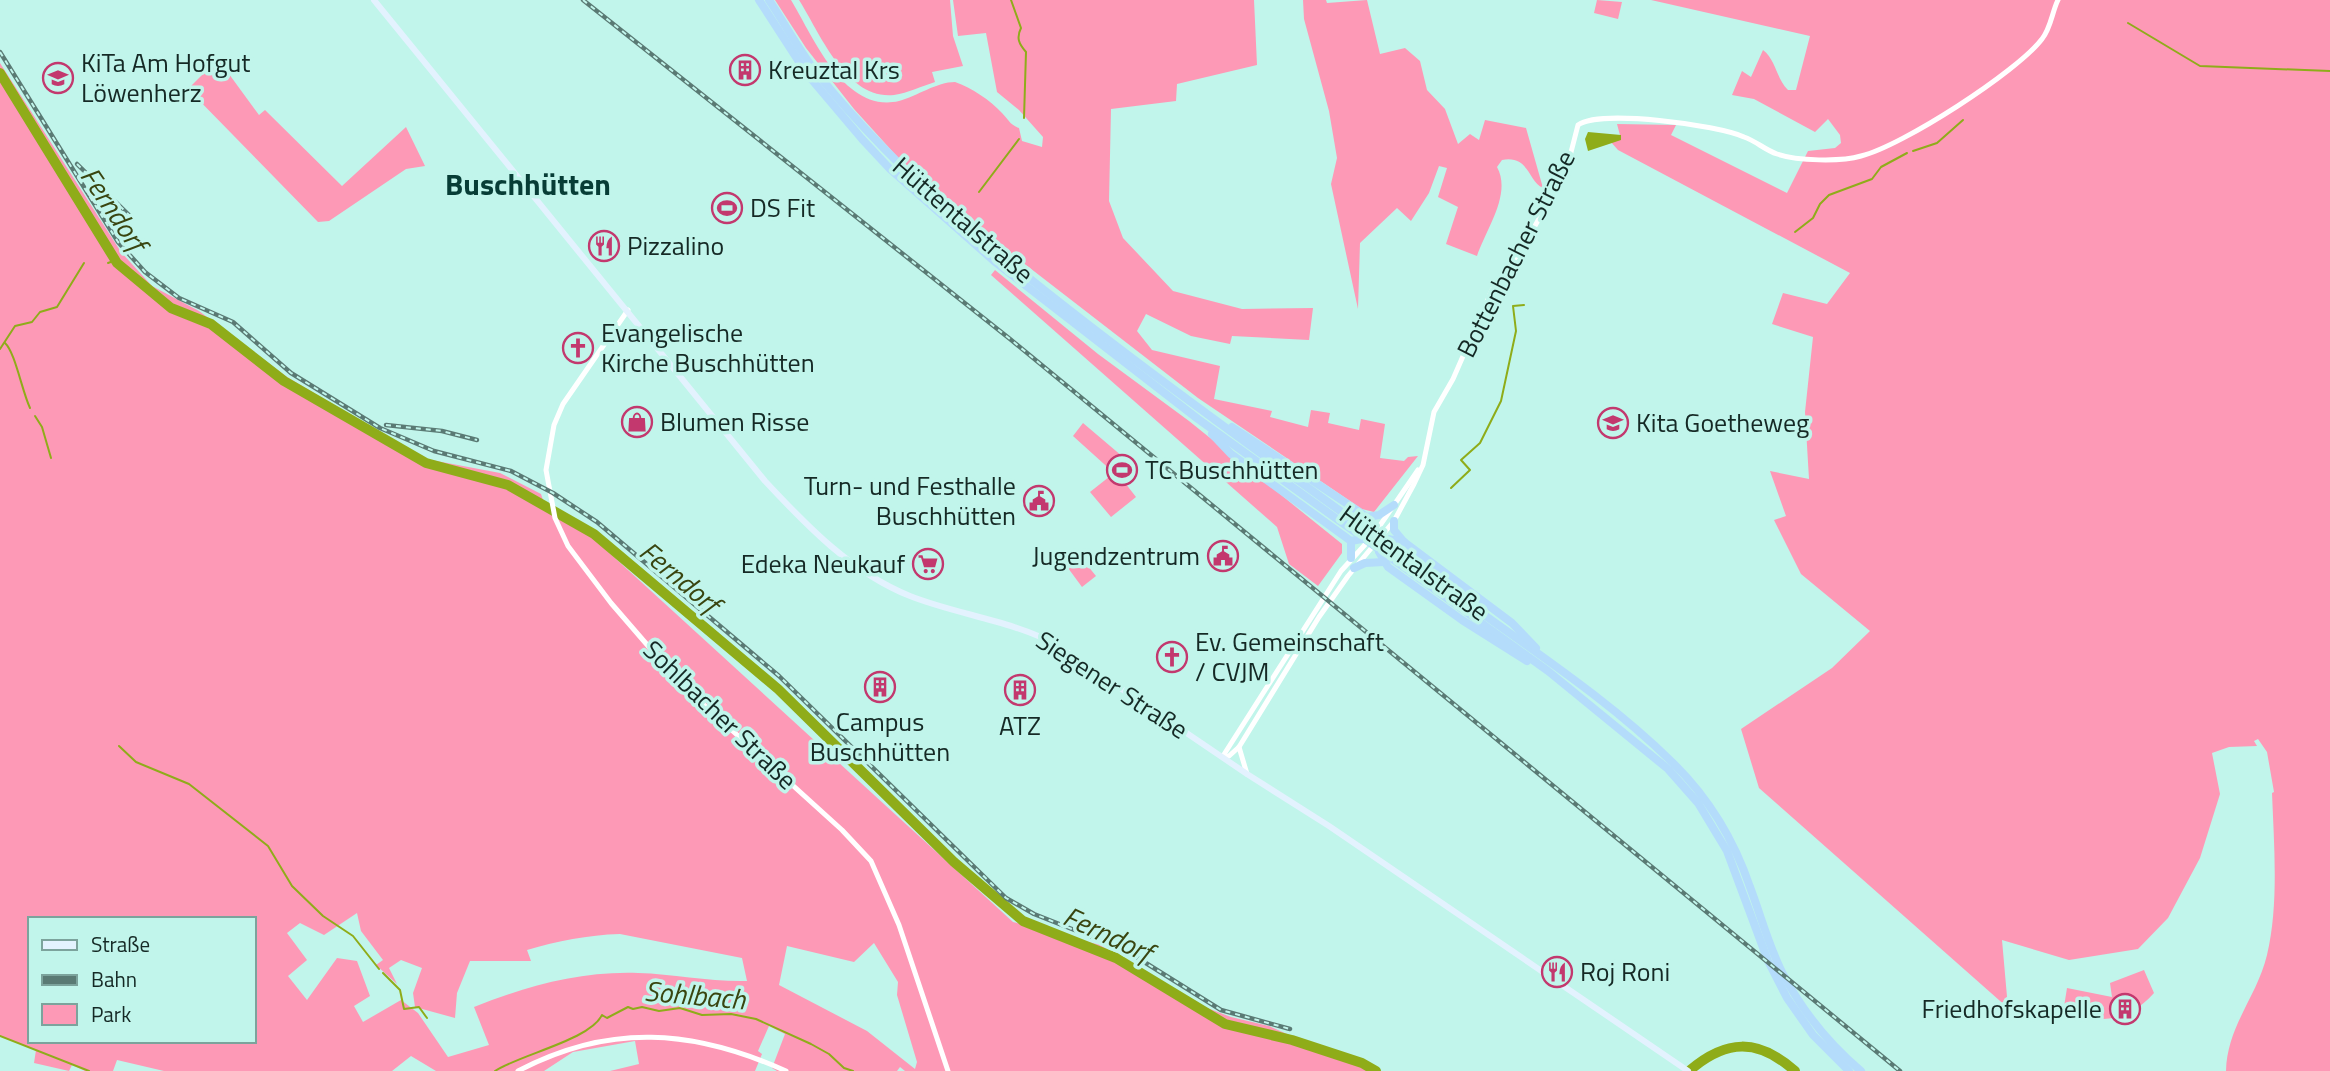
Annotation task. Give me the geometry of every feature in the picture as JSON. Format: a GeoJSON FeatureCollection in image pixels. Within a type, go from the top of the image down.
{"type":"FeatureCollection","features":[{"type":"Feature","properties":{"kind":"highway","name":"Hüttentalstraße"},"geometry":{"type":"LineString","coordinates":[[759,0],[807,74],[893,166],[996,258],[1198,419],[1550,668],[1656,758],[1698,803],[1727,851],[1776,978],[1798,1015],[1826,1050],[1849,1071]]}},
{"type":"Feature","properties":{"kind":"highway","name":"Hüttentalstraße"},"geometry":{"type":"LineString","coordinates":[[769,0],[814,69],[893,166]]}},
{"type":"Feature","properties":{"kind":"highway","name":"Hüttentalstraße"},"geometry":{"type":"LineString","coordinates":[[996,258],[1662,752],[1704,798],[1735,848],[1771,947],[1794,994],[1820,1030],[1861,1071]]}},
{"type":"Feature","properties":{"kind":"highway"},"geometry":{"type":"LineString","coordinates":[[1207,415],[1249,436],[1371,537],[1383,561],[1472,627],[1550,668]]}},
{"type":"Feature","properties":{"kind":"highway"},"geometry":{"type":"LineString","coordinates":[[1198,419],[1231,454],[1371,537],[1404,542]]}},
{"type":"Feature","properties":{"kind":"highway"},"geometry":{"type":"LineString","coordinates":[[1351,558],[1371,537],[1379,515],[1394,505]]}},
{"type":"Feature","properties":{"kind":"highway"},"geometry":{"type":"LineString","coordinates":[[1394,521],[1394,530],[1404,542],[1512,623],[1550,668]]}},
{"type":"Feature","properties":{"kind":"highway"},"geometry":{"type":"LineString","coordinates":[[1354,568],[1383,561]]}},
{"type":"Feature","properties":{"kind":"main road","name":"Siegener Straße"},"geometry":{"type":"LineString","coordinates":[[374,0],[765,481],[799,517],[849,561],[909,595],[1035,633],[1329,826],[1688,1071]]}},
{"type":"Feature","properties":{"kind":"street","name":"Bottenbacher Straße"},"geometry":{"type":"LineString","coordinates":[[1371,537],[1394,521],[1423,465],[1434,412],[1453,379],[1492,290],[1540,219],[1569,160],[1578,125],[1602,118],[1711,126],[1744,136],[1778,155],[1826,160],[1861,157],[1938,119],[2027,53],[2046,34],[2058,0]]}},
{"type":"Feature","properties":{"kind":"street","name":"Sohlbacher Straße"},"geometry":{"type":"LineString","coordinates":[[628,310],[563,404],[547,449],[548,495],[562,535],[611,603],[681,684],[842,830],[871,861],[899,925],[948,1071]]}},
{"type":"Feature","properties":{"kind":"street","name":"Bottenbacher Straße"},"geometry":{"type":"LineString","coordinates":[[1223,757],[1230,756],[1239,747],[1319,617],[1354,568],[1371,537],[1423,465]]}},
{"type":"Feature","properties":{"kind":"street"},"geometry":{"type":"LineString","coordinates":[[1223,757],[1315,610],[1351,558]]}},
{"type":"Feature","properties":{"kind":"street"},"geometry":{"type":"LineString","coordinates":[[1239,747],[1247,774]]}},
{"type":"Feature","properties":{"kind":"street"},"geometry":{"type":"LineString","coordinates":[[517,1071],[586,1042],[627,1037],[697,1041],[745,1054],[786,1071]]}},
{"type":"Feature","properties":{"kind":"green space"},"geometry":{"type":"Polygon","coordinates":[[[775,0],[791,0],[833,69],[846,84],[862,96],[879,102],[899,101],[941,84],[955,82],[992,104],[1011,124],[1019,128],[1022,141],[1042,147],[1043,137],[1019,110],[997,92],[986,33],[958,36],[953,0],[1254,0],[1257,65],[1177,84],[1176,101],[1111,109],[1109,201],[1123,238],[1173,291],[1242,309],[1313,308],[1309,340],[1232,336],[1230,344],[1191,336],[1146,314],[1137,331],[1152,350],[1220,366],[1214,399],[1272,411],[1270,417],[1308,427],[1311,410],[1330,413],[1328,423],[1359,430],[1361,419],[1385,424],[1380,458],[1404,461],[1408,457],[1418,456],[1374,512],[1362,509],[1198,398],[977,227],[902,162],[854,109],[806,48],[775,0]]]}},
{"type":"Feature","properties":{"kind":"green space"},"geometry":{"type":"Polygon","coordinates":[[[799,0],[950,0],[953,36],[963,66],[932,72],[935,82],[910,91],[894,95],[877,94],[862,87],[836,62],[799,0]]]}},
{"type":"Feature","properties":{"kind":"green space"},"geometry":{"type":"Polygon","coordinates":[[[1303,0],[1326,0],[1327,3],[1367,0],[1380,54],[1405,48],[1420,61],[1427,90],[1445,109],[1458,144],[1470,134],[1479,140],[1485,120],[1526,128],[1543,188],[1518,161],[1502,160],[1497,167],[1501,177],[1500,200],[1477,256],[1446,244],[1458,207],[1438,197],[1447,168],[1439,166],[1429,193],[1411,221],[1397,208],[1360,243],[1358,309],[1331,184],[1337,158],[1329,111],[1304,19],[1303,0]]]}},
{"type":"Feature","properties":{"kind":"green space"},"geometry":{"type":"Polygon","coordinates":[[[1597,0],[1622,2],[1618,19],[1594,13],[1597,0]]]}},
{"type":"Feature","properties":{"kind":"green space"},"geometry":{"type":"Polygon","coordinates":[[[1651,0],[2330,0],[2330,1071],[2226,1071],[2231,1040],[2257,985],[2267,955],[2273,916],[2274,792],[2267,752],[2258,739],[2254,741],[2257,746],[2229,747],[2212,753],[2220,794],[2200,858],[2168,918],[2138,949],[2069,960],[2002,940],[2008,1008],[1759,788],[1741,729],[1832,668],[1870,631],[1801,574],[1774,520],[1786,516],[1770,471],[1809,479],[1805,412],[1813,337],[1772,324],[1783,293],[1827,304],[1850,273],[1618,150],[1610,141],[1621,139],[1617,124],[1676,125],[1671,135],[1787,193],[1808,151],[1835,148],[1841,143],[1840,135],[1828,119],[1815,132],[1754,99],[1732,95],[1742,71],[1751,77],[1763,50],[1788,90],[1796,90],[1810,36],[1651,0]]]}},
{"type":"Feature","properties":{"kind":"green space"},"geometry":{"type":"Polygon","coordinates":[[[218,59],[259,115],[265,110],[342,186],[406,127],[425,166],[406,169],[329,221],[318,222],[188,89],[218,59]]]}},
{"type":"Feature","properties":{"kind":"green space"},"geometry":{"type":"Polygon","coordinates":[[[0,63],[121,252],[152,286],[199,311],[287,377],[426,459],[500,473],[541,494],[546,509],[593,538],[1013,922],[1100,945],[1202,1006],[1231,1017],[1269,1026],[1371,1071],[905,1071],[900,1067],[897,1071],[777,1071],[772,1068],[785,1034],[769,1026],[758,1051],[762,1054],[755,1071],[610,1071],[639,1064],[635,1041],[573,1052],[544,1071],[436,1071],[411,1056],[392,1071],[164,1071],[117,1060],[113,1071],[85,1071],[72,1065],[69,1071],[34,1063],[36,1050],[0,1036],[0,63]],[[357,913],[324,935],[300,923],[287,933],[307,960],[288,976],[307,1000],[337,958],[357,961],[370,996],[354,1006],[363,1022],[401,1000],[418,1013],[448,1057],[489,1045],[474,1007],[534,986],[575,977],[616,973],[747,981],[742,958],[620,934],[584,937],[527,950],[531,961],[470,961],[457,993],[455,1018],[415,1007],[413,993],[422,968],[401,960],[389,968],[397,984],[376,965],[383,960],[361,931],[357,913]],[[874,943],[854,962],[787,946],[779,985],[867,1031],[915,1069],[917,1062],[897,995],[898,982],[874,943]]]}},
{"type":"Feature","properties":{"kind":"green space"},"geometry":{"type":"Polygon","coordinates":[[[995,270],[1342,544],[1342,553],[1318,586],[1289,564],[1277,527],[991,275],[995,270]]]}},
{"type":"Feature","properties":{"kind":"green space","name":"TC Buschhütten"},"geometry":{"type":"Polygon","coordinates":[[[1083,423],[1136,468],[1122,479],[1136,497],[1111,517],[1090,492],[1114,473],[1073,436],[1083,423]]]}},
{"type":"Feature","properties":{"kind":"green space"},"geometry":{"type":"Polygon","coordinates":[[[1079,555],[1096,576],[1082,587],[1068,568],[1079,555]]]}},
{"type":"Feature","properties":{"kind":"green space"},"geometry":{"type":"Polygon","coordinates":[[[2144,970],[2154,993],[2134,1010],[2114,1018],[2103,1019],[2067,1017],[2063,1013],[2067,988],[2112,997],[2110,983],[2144,970]]]}},
{"type":"Feature","properties":{"kind":"shaded area"},"geometry":{"type":"Polygon","coordinates":[[[1588,132],[1621,135],[1621,140],[1588,151],[1585,139],[1588,132]]]}},
{"type":"Feature","properties":{"kind":"waterway"},"geometry":{"type":"LineString","coordinates":[[1011,0],[1021,28],[1019,41],[1026,52],[1024,118]]}},
{"type":"Feature","properties":{"kind":"waterway"},"geometry":{"type":"LineString","coordinates":[[2128,23],[2200,66],[2330,71]]}},
{"type":"Feature","properties":{"kind":"waterway","name":"Ferndorf"},"geometry":{"type":"LineString","coordinates":[[0,73],[117,263],[171,308],[211,324],[284,381],[426,463],[508,485],[594,534],[778,689],[954,862],[1023,921],[1116,958],[1225,1024],[1292,1040],[1362,1063],[1376,1071]]}},
{"type":"Feature","properties":{"kind":"waterway"},"geometry":{"type":"LineString","coordinates":[[1913,151],[1937,143],[1963,120]]}},
{"type":"Feature","properties":{"kind":"waterway"},"geometry":{"type":"LineString","coordinates":[[979,192],[1019,139]]}},
{"type":"Feature","properties":{"kind":"waterway"},"geometry":{"type":"LineString","coordinates":[[1795,232],[1813,218],[1820,204],[1829,195],[1872,179],[1881,167],[1907,153]]}},
{"type":"Feature","properties":{"kind":"waterway","name":"Ferndorf"},"geometry":{"type":"LineString","coordinates":[[108,263],[116,260]]}},
{"type":"Feature","properties":{"kind":"waterway"},"geometry":{"type":"LineString","coordinates":[[0,349],[15,326],[32,322],[40,312],[57,307],[84,263]]}},
{"type":"Feature","properties":{"kind":"waterway"},"geometry":{"type":"LineString","coordinates":[[1451,488],[1470,470],[1461,460],[1480,443],[1501,401],[1516,331],[1513,306],[1524,305]]}},
{"type":"Feature","properties":{"kind":"waterway"},"geometry":{"type":"LineString","coordinates":[[5,343],[12,355],[30,408]]}},
{"type":"Feature","properties":{"kind":"waterway"},"geometry":{"type":"LineString","coordinates":[[35,416],[42,427],[51,458]]}},
{"type":"Feature","properties":{"kind":"waterway"},"geometry":{"type":"LineString","coordinates":[[119,746],[136,762],[189,784],[268,846],[292,886],[323,916],[353,936],[379,969]]}},
{"type":"Feature","properties":{"kind":"waterway"},"geometry":{"type":"LineString","coordinates":[[383,973],[400,990],[404,1009],[419,1007],[427,1018]]}},
{"type":"Feature","properties":{"kind":"waterway","name":"Sohlbach"},"geometry":{"type":"LineString","coordinates":[[495,1071],[584,1032],[602,1015],[607,1018],[628,1007],[659,1011],[680,1008],[702,1015],[731,1014],[756,1019],[811,1044],[829,1054],[844,1068],[853,1071]]}},
{"type":"Feature","properties":{"kind":"waterway","name":"Sohlbach"},"geometry":{"type":"LineString","coordinates":[[0,1036],[89,1071]]}},
{"type":"Feature","properties":{"kind":"waterway","name":"Ferndorf"},"geometry":{"type":"LineString","coordinates":[[1689,1071],[1716,1053],[1742,1047],[1768,1053],[1795,1071]]}},
{"type":"Feature","properties":{"kind":"railway"},"geometry":{"type":"LineString","coordinates":[[583,0],[1010,339],[1900,1071]]}},
{"type":"Feature","properties":{"kind":"railway"},"geometry":{"type":"LineString","coordinates":[[0,52],[118,242],[145,272],[179,298],[233,322],[291,373],[380,428],[434,451],[511,471],[553,493],[597,522],[779,676],[1006,898],[1034,914],[1125,950],[1221,1010],[1290,1029]]}},
{"type":"Feature","properties":{"kind":"railway"},"geometry":{"type":"LineString","coordinates":[[77,164],[132,218]]}},
{"type":"Feature","properties":{"kind":"railway"},"geometry":{"type":"LineString","coordinates":[[386,425],[442,431],[477,440]]}},
{"type":"Feature","properties":{"kind":"place","name":"Kreuztal Krs"},"geometry":{"type":"Point","coordinates":[745,70]}},
{"type":"Feature","properties":{"kind":"place","name":"KiTa Am Hofgut Löwenherz"},"geometry":{"type":"Point","coordinates":[58,78]}},
{"type":"Feature","properties":{"kind":"place","name":"DS Fit"},"geometry":{"type":"Point","coordinates":[727,208]}},
{"type":"Feature","properties":{"kind":"place","name":"Pizzalino"},"geometry":{"type":"Point","coordinates":[604,246]}},
{"type":"Feature","properties":{"kind":"place","name":"Evangelische Kirche Buschhütten"},"geometry":{"type":"Point","coordinates":[578,348]}},
{"type":"Feature","properties":{"kind":"place","name":"Blumen Risse"},"geometry":{"type":"Point","coordinates":[637,422]}},
{"type":"Feature","properties":{"kind":"place","name":"Kita Goetheweg"},"geometry":{"type":"Point","coordinates":[1613,423]}},
{"type":"Feature","properties":{"kind":"place","name":"TC Buschhütten"},"geometry":{"type":"Point","coordinates":[1122,470]}},
{"type":"Feature","properties":{"kind":"place","name":"Turn- und Festhalle Buschhütten"},"geometry":{"type":"Point","coordinates":[1039,501]}},
{"type":"Feature","properties":{"kind":"place","name":"Jugendzentrum"},"geometry":{"type":"Point","coordinates":[1223,556]}},
{"type":"Feature","properties":{"kind":"place","name":"Edeka Neukauf"},"geometry":{"type":"Point","coordinates":[928,564]}},
{"type":"Feature","properties":{"kind":"place","name":"Ev. Gemeinschaft / CVJM"},"geometry":{"type":"Point","coordinates":[1172,657]}},
{"type":"Feature","properties":{"kind":"place","name":"Campus Buschhütten"},"geometry":{"type":"Point","coordinates":[880,687]}},
{"type":"Feature","properties":{"kind":"place","name":"ATZ"},"geometry":{"type":"Point","coordinates":[1020,690]}},
{"type":"Feature","properties":{"kind":"place","name":"Roj Roni"},"geometry":{"type":"Point","coordinates":[1557,972]}},
{"type":"Feature","properties":{"kind":"place","name":"Friedhofskapelle"},"geometry":{"type":"Point","coordinates":[2125,1009]}},
{"type":"Feature","properties":{"kind":"district","name":"Buschhütten"},"geometry":{"type":"Point","coordinates":[528,185]}}]}
